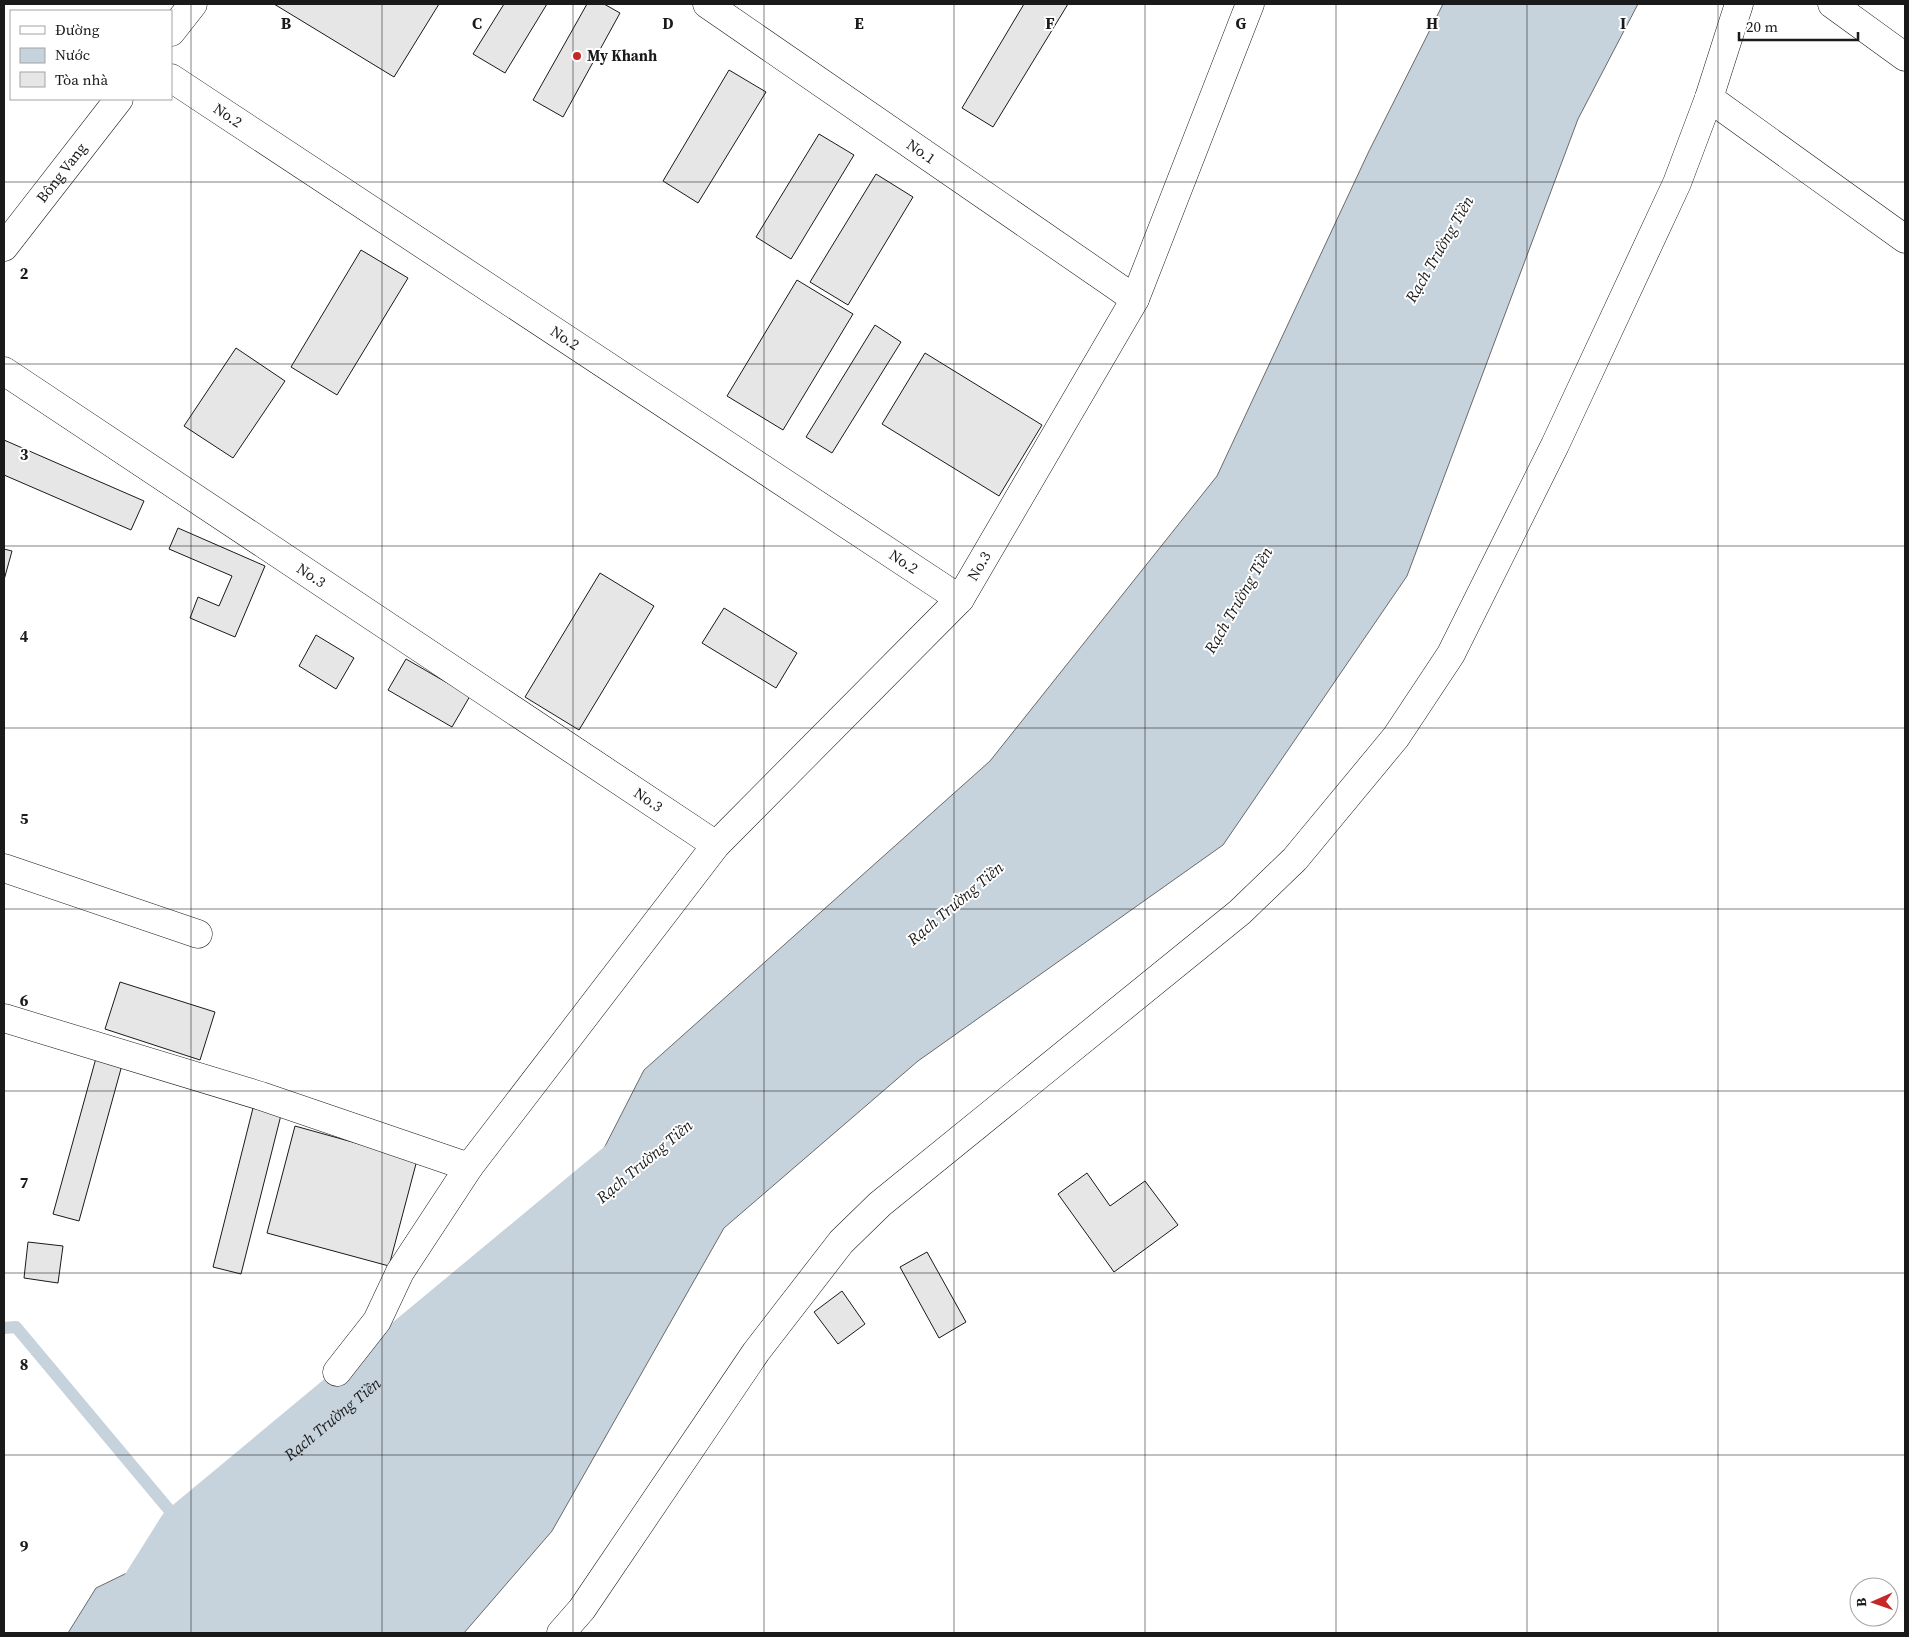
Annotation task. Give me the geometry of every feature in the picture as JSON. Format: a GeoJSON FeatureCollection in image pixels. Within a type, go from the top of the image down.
{"type":"FeatureCollection","features":[{"type":"Feature","properties":{"kind":"street"},"geometry":{"type":"LineString","coordinates":[[172,31],[193,4]]}},
{"type":"Feature","properties":{"kind":"street","name":"No.1"},"geometry":{"type":"LineString","coordinates":[[707,4],[1135,299]]}},
{"type":"Feature","properties":{"kind":"street","name":"No.3"},"geometry":{"type":"LineString","coordinates":[[4,371],[716,845],[960,599],[1135,299],[1250,4]]}},
{"type":"Feature","properties":{"kind":"street"},"geometry":{"type":"LineString","coordinates":[[561,1633],[582,1609],[756,1352],[847,1235],[888,1198],[1240,912],[1295,859],[1396,737],[1451,654],[1555,445],[1677,183],[1709,98],[1739,4]]}},
{"type":"Feature","properties":{"kind":"street"},"geometry":{"type":"LineString","coordinates":[[1832,4],[1905,57]]}},
{"type":"Feature","properties":{"kind":"street","name":"No.2"},"geometry":{"type":"LineString","coordinates":[[172,79],[960,599]]}},
{"type":"Feature","properties":{"kind":"street"},"geometry":{"type":"LineString","coordinates":[[1709,98],[1905,239]]}},
{"type":"Feature","properties":{"kind":"street","name":"Bông Vang"},"geometry":{"type":"LineString","coordinates":[[4,248],[118,100]]}},
{"type":"Feature","properties":{"kind":"street"},"geometry":{"type":"LineString","coordinates":[[337,1372],[378,1321],[400,1272],[468,1167],[716,845]]}},
{"type":"Feature","properties":{"kind":"street"},"geometry":{"type":"LineString","coordinates":[[4,868],[198,934]]}},
{"type":"Feature","properties":{"kind":"street"},"geometry":{"type":"LineString","coordinates":[[4,1018],[261,1096],[468,1167]]}},
{"type":"Feature","properties":{"kind":"water"},"geometry":{"type":"Polygon","coordinates":[[[1443,4],[1638,4],[1578,119],[1407,576],[1223,845],[918,1061],[724,1228],[552,1531],[464,1633],[68,1633],[96,1588],[300,1489],[530,1293],[644,1070],[990,761],[1217,476],[1369,151],[1443,4]]]}},
{"type":"Feature","properties":{"kind":"building"},"geometry":{"type":"Polygon","coordinates":[[[274,4],[439,4],[394,77],[274,4]]]}},
{"type":"Feature","properties":{"kind":"building"},"geometry":{"type":"Polygon","coordinates":[[[504,4],[547,4],[505,73],[473,54],[504,4]]]}},
{"type":"Feature","properties":{"kind":"building","name":"My Khanh"},"geometry":{"type":"Polygon","coordinates":[[[587,4],[604,4],[620,13],[563,117],[533,100],[587,4]]]}},
{"type":"Feature","properties":{"kind":"building"},"geometry":{"type":"Polygon","coordinates":[[[1024,4],[1068,4],[993,127],[962,108],[1024,4]]]}},
{"type":"Feature","properties":{"kind":"building"},"geometry":{"type":"Polygon","coordinates":[[[729,70],[766,92],[698,203],[663,181],[729,70]]]}},
{"type":"Feature","properties":{"kind":"building"},"geometry":{"type":"Polygon","coordinates":[[[819,134],[854,155],[791,259],[756,237],[819,134]]]}},
{"type":"Feature","properties":{"kind":"building"},"geometry":{"type":"Polygon","coordinates":[[[876,174],[913,197],[848,305],[810,282],[876,174]]]}},
{"type":"Feature","properties":{"kind":"building"},"geometry":{"type":"Polygon","coordinates":[[[361,250],[408,278],[337,395],[291,367],[361,250]]]}},
{"type":"Feature","properties":{"kind":"building"},"geometry":{"type":"Polygon","coordinates":[[[797,280],[853,314],[783,430],[727,396],[797,280]]]}},
{"type":"Feature","properties":{"kind":"building"},"geometry":{"type":"Polygon","coordinates":[[[875,325],[901,342],[832,453],[806,437],[875,325]]]}},
{"type":"Feature","properties":{"kind":"building"},"geometry":{"type":"Polygon","coordinates":[[[236,348],[285,381],[233,458],[184,426],[236,348]]]}},
{"type":"Feature","properties":{"kind":"building"},"geometry":{"type":"Polygon","coordinates":[[[925,353],[1042,425],[999,496],[882,424],[925,353]]]}},
{"type":"Feature","properties":{"kind":"building"},"geometry":{"type":"Polygon","coordinates":[[[4,440],[144,501],[131,530],[4,475],[4,440]]]}},
{"type":"Feature","properties":{"kind":"building"},"geometry":{"type":"Polygon","coordinates":[[[178,528],[265,566],[235,637],[190,618],[198,597],[219,606],[232,576],[169,549],[178,528]]]}},
{"type":"Feature","properties":{"kind":"building"},"geometry":{"type":"Polygon","coordinates":[[[4,549],[12,551],[4,580],[4,549]]]}},
{"type":"Feature","properties":{"kind":"building"},"geometry":{"type":"Polygon","coordinates":[[[600,573],[654,606],[579,730],[525,697],[600,573]]]}},
{"type":"Feature","properties":{"kind":"building"},"geometry":{"type":"Polygon","coordinates":[[[724,608],[797,653],[776,688],[702,643],[724,608]]]}},
{"type":"Feature","properties":{"kind":"building"},"geometry":{"type":"Polygon","coordinates":[[[316,635],[354,658],[336,689],[299,666],[316,635]]]}},
{"type":"Feature","properties":{"kind":"building"},"geometry":{"type":"Polygon","coordinates":[[[406,659],[470,696],[452,727],[388,690],[406,659]]]}},
{"type":"Feature","properties":{"kind":"building"},"geometry":{"type":"Polygon","coordinates":[[[120,982],[215,1012],[200,1060],[105,1029],[120,982]]]}},
{"type":"Feature","properties":{"kind":"building"},"geometry":{"type":"Polygon","coordinates":[[[96,1058],[122,1065],[79,1221],[53,1214],[96,1058]]]}},
{"type":"Feature","properties":{"kind":"building"},"geometry":{"type":"Polygon","coordinates":[[[253,1108],[281,1115],[241,1274],[213,1267],[253,1108]]]}},
{"type":"Feature","properties":{"kind":"building"},"geometry":{"type":"Polygon","coordinates":[[[295,1126],[417,1160],[389,1266],[267,1233],[295,1126]]]}},
{"type":"Feature","properties":{"kind":"building"},"geometry":{"type":"Polygon","coordinates":[[[1087,1173],[1110,1206],[1145,1181],[1178,1225],[1114,1272],[1058,1194],[1087,1173]]]}},
{"type":"Feature","properties":{"kind":"building"},"geometry":{"type":"Polygon","coordinates":[[[28,1242],[63,1246],[58,1283],[24,1278],[28,1242]]]}},
{"type":"Feature","properties":{"kind":"building"},"geometry":{"type":"Polygon","coordinates":[[[927,1252],[966,1322],[939,1338],[900,1267],[927,1252]]]}},
{"type":"Feature","properties":{"kind":"building"},"geometry":{"type":"Polygon","coordinates":[[[842,1291],[865,1324],[838,1344],[814,1312],[842,1291]]]}},
{"type":"Feature","properties":{"kind":"waterway","name":"Rạch Trường Tiền"},"geometry":{"type":"LineString","coordinates":[[130,1633],[191,1536],[639,1164]]}},
{"type":"Feature","properties":{"kind":"waterway"},"geometry":{"type":"LineString","coordinates":[[4,1328],[16,1327],[191,1536]]}},
{"type":"Feature","properties":{"kind":"place","name":"My Khanh"},"geometry":{"type":"Point","coordinates":[577,56]}}]}
